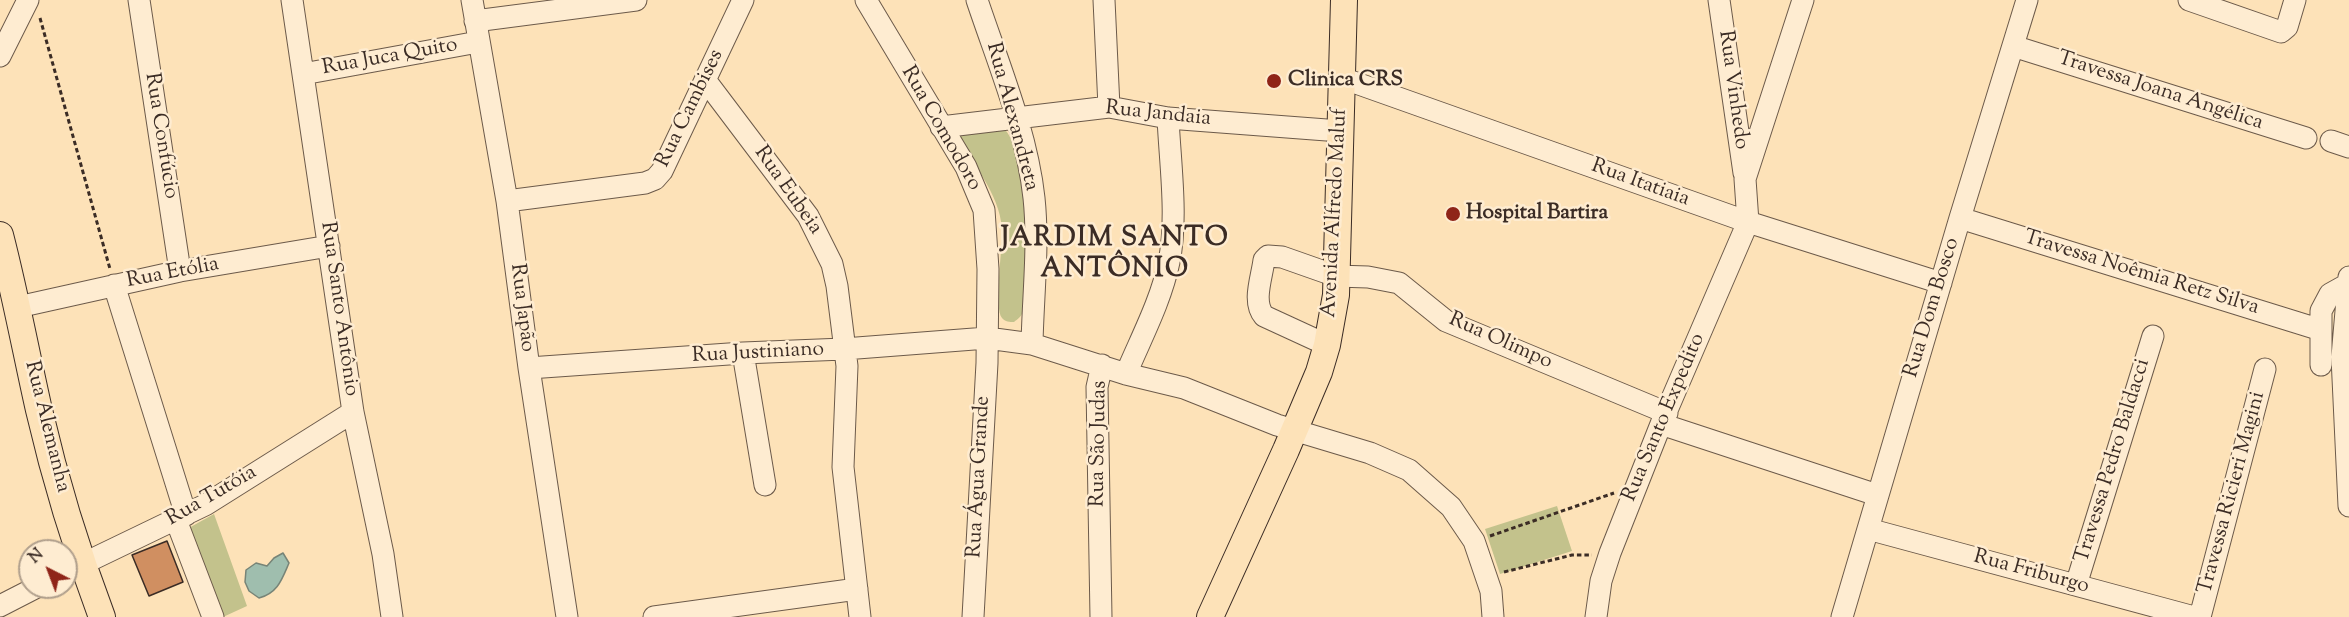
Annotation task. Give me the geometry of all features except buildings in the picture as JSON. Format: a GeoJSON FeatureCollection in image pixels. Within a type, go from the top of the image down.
{"type":"FeatureCollection","features":[{"type":"Feature","properties":{"kind":"main road","name":"Avenida Alfredo Maluf"},"geometry":{"type":"LineString","coordinates":[[1210,617],[1294,430],[1328,345],[1336,295],[1344,0]]}},
{"type":"Feature","properties":{"kind":"main road","name":"Rua Alemanha"},"geometry":{"type":"LineString","coordinates":[[0,235],[68,539]]}},
{"type":"Feature","properties":{"kind":"main road","name":"Rua Alemanha"},"geometry":{"type":"LineString","coordinates":[[78,575],[102,617]]}},
{"type":"Feature","properties":{"kind":"street","name":"Rua Confúcio"},"geometry":{"type":"LineString","coordinates":[[139,0],[180,271]]}},
{"type":"Feature","properties":{"kind":"street","name":"Rua Santo Antônio"},"geometry":{"type":"LineString","coordinates":[[292,0],[353,412],[383,555],[392,617]]}},
{"type":"Feature","properties":{"kind":"street"},"geometry":{"type":"LineString","coordinates":[[473,10],[636,0]]}},
{"type":"Feature","properties":{"kind":"street","name":"Rua Cambises"},"geometry":{"type":"LineString","coordinates":[[507,201],[645,183],[655,179],[662,171],[743,0]]}},
{"type":"Feature","properties":{"kind":"street","name":"Rua Comodoro"},"geometry":{"type":"LineString","coordinates":[[866,0],[966,167],[984,210],[988,269],[987,338]]}},
{"type":"Feature","properties":{"kind":"street","name":"Rua Alexandreta"},"geometry":{"type":"LineString","coordinates":[[977,0],[1015,117],[1031,177],[1035,243],[1032,344]]}},
{"type":"Feature","properties":{"kind":"street"},"geometry":{"type":"LineString","coordinates":[[1104,0],[1109,107]]}},
{"type":"Feature","properties":{"kind":"street","name":"Rua Vinhedo"},"geometry":{"type":"LineString","coordinates":[[1719,0],[1745,179],[1748,222]]}},
{"type":"Feature","properties":{"kind":"street"},"geometry":{"type":"LineString","coordinates":[[1745,179],[1803,0]]}},
{"type":"Feature","properties":{"kind":"street","name":"Rua Dom Bosco"},"geometry":{"type":"LineString","coordinates":[[1842,617],[2027,0]]}},
{"type":"Feature","properties":{"kind":"street"},"geometry":{"type":"LineString","coordinates":[[2189,0],[2278,32],[2287,27],[2295,0]]}},
{"type":"Feature","properties":{"kind":"street"},"geometry":{"type":"LineString","coordinates":[[0,56],[33,6]]}},
{"type":"Feature","properties":{"kind":"street","name":"Rua Japão"},"geometry":{"type":"LineString","coordinates":[[473,10],[507,201],[529,368],[567,617]]}},
{"type":"Feature","properties":{"kind":"street","name":"Rua Juca Quito"},"geometry":{"type":"LineString","coordinates":[[303,74],[478,42]]}},
{"type":"Feature","properties":{"kind":"street","name":"Travessa Joana Angélica"},"geometry":{"type":"LineString","coordinates":[[2013,46],[2306,138]]}},
{"type":"Feature","properties":{"kind":"street","name":"Rua Itatiaia"},"geometry":{"type":"LineString","coordinates":[[1342,78],[1748,222],[1941,283]]}},
{"type":"Feature","properties":{"kind":"street","name":"Rua Eubeia"},"geometry":{"type":"LineString","coordinates":[[706,81],[808,216],[824,246],[837,286],[847,366],[843,467],[860,617]]}},
{"type":"Feature","properties":{"kind":"street","name":"Rua Jandaia"},"geometry":{"type":"LineString","coordinates":[[941,127],[1109,107],[1168,118],[1340,131]]}},
{"type":"Feature","properties":{"kind":"street"},"geometry":{"type":"LineString","coordinates":[[1126,374],[1163,284],[1170,260],[1172,222],[1168,118]]}},
{"type":"Feature","properties":{"kind":"street","name":"Travessa Noêmia Retz Silva"},"geometry":{"type":"LineString","coordinates":[[1960,218],[2321,330]]}},
{"type":"Feature","properties":{"kind":"street","name":"Rua Santo Expedito"},"geometry":{"type":"LineString","coordinates":[[1596,617],[1601,581],[1636,486],[1748,222]]}},
{"type":"Feature","properties":{"kind":"street","name":"Rua Etólia"},"geometry":{"type":"LineString","coordinates":[[18,308],[180,271],[328,246]]}},
{"type":"Feature","properties":{"kind":"street","name":"Rua Olimpo"},"geometry":{"type":"LineString","coordinates":[[1328,345],[1264,316],[1259,310],[1264,260],[1268,256],[1282,257],[1336,276],[1368,277],[1399,284],[1412,291],[1446,321],[1664,419],[1877,495]]}},
{"type":"Feature","properties":{"kind":"street"},"geometry":{"type":"LineString","coordinates":[[2321,365],[2321,311],[2330,294],[2348,281]]}},
{"type":"Feature","properties":{"kind":"street"},"geometry":{"type":"LineString","coordinates":[[2348,281],[2342,357],[2349,506]]}},
{"type":"Feature","properties":{"kind":"street"},"geometry":{"type":"LineString","coordinates":[[114,285],[181,518],[213,617]]}},
{"type":"Feature","properties":{"kind":"street","name":"Travessa Pedro Baldacci"},"geometry":{"type":"LineString","coordinates":[[2076,585],[2153,336]]}},
{"type":"Feature","properties":{"kind":"street","name":"Rua Justiniano"},"geometry":{"type":"LineString","coordinates":[[529,368],[987,338],[1032,344],[1102,366]]}},
{"type":"Feature","properties":{"kind":"street","name":"Rua Água Grande"},"geometry":{"type":"LineString","coordinates":[[973,617],[987,338]]}},
{"type":"Feature","properties":{"kind":"street"},"geometry":{"type":"LineString","coordinates":[[743,353],[765,485]]}},
{"type":"Feature","properties":{"kind":"street","name":"Rua São Judas"},"geometry":{"type":"LineString","coordinates":[[1101,617],[1097,387],[1102,366],[1184,388],[1294,430],[1370,453],[1409,470],[1451,507],[1474,541],[1491,591],[1493,617]]}},
{"type":"Feature","properties":{"kind":"street","name":"Travessa Ricieri Magini"},"geometry":{"type":"LineString","coordinates":[[2200,617],[2265,369]]}},
{"type":"Feature","properties":{"kind":"street","name":"Rua Tutóia"},"geometry":{"type":"LineString","coordinates":[[78,566],[181,518],[353,412]]}},
{"type":"Feature","properties":{"kind":"street","name":"Rua Friburgo"},"geometry":{"type":"LineString","coordinates":[[1868,529],[2194,617]]}},
{"type":"Feature","properties":{"kind":"street"},"geometry":{"type":"LineString","coordinates":[[654,617],[858,589]]}},
{"type":"Feature","properties":{"kind":"street"},"geometry":{"type":"LineString","coordinates":[[0,606],[18,597]]}},
{"type":"Feature","properties":{"kind":"path"},"geometry":{"type":"LineString","coordinates":[[33,6],[114,285]]}},
{"type":"Feature","properties":{"kind":"path"},"geometry":{"type":"LineString","coordinates":[[1474,541],[1636,486]]}},
{"type":"Feature","properties":{"kind":"path"},"geometry":{"type":"LineString","coordinates":[[1502,573],[1572,555],[1596,555]]}},
{"type":"Feature","properties":{"kind":"shaded area"},"geometry":{"type":"Polygon","coordinates":[[[1003,128],[1011,140],[1018,160],[1026,215],[1026,296],[1022,313],[1014,322],[1002,318],[1000,312],[998,292],[1002,235],[998,209],[958,134],[1003,128]]]}},
{"type":"Feature","properties":{"kind":"shaded area"},"geometry":{"type":"Polygon","coordinates":[[[1557,506],[1572,551],[1500,574],[1485,529],[1557,506]]]}},
{"type":"Feature","properties":{"kind":"shaded area"},"geometry":{"type":"Polygon","coordinates":[[[214,514],[247,606],[223,617],[187,529],[214,514]]]}},
{"type":"Feature","properties":{"kind":"shaded area"},"geometry":{"type":"Polygon","coordinates":[[[283,553],[289,563],[281,580],[271,593],[259,598],[249,591],[245,582],[246,570],[256,563],[267,566],[283,553]]]}},
{"type":"Feature","properties":{"kind":"place","name":"Clinica CRS"},"geometry":{"type":"Point","coordinates":[1274,81]}},
{"type":"Feature","properties":{"kind":"place","name":"Hospital Bartira"},"geometry":{"type":"Point","coordinates":[1453,214]}},
{"type":"Feature","properties":{"kind":"district","name":"JARDIM SANTO ANTÔNIO"},"geometry":{"type":"Point","coordinates":[1115,256]}}]}
